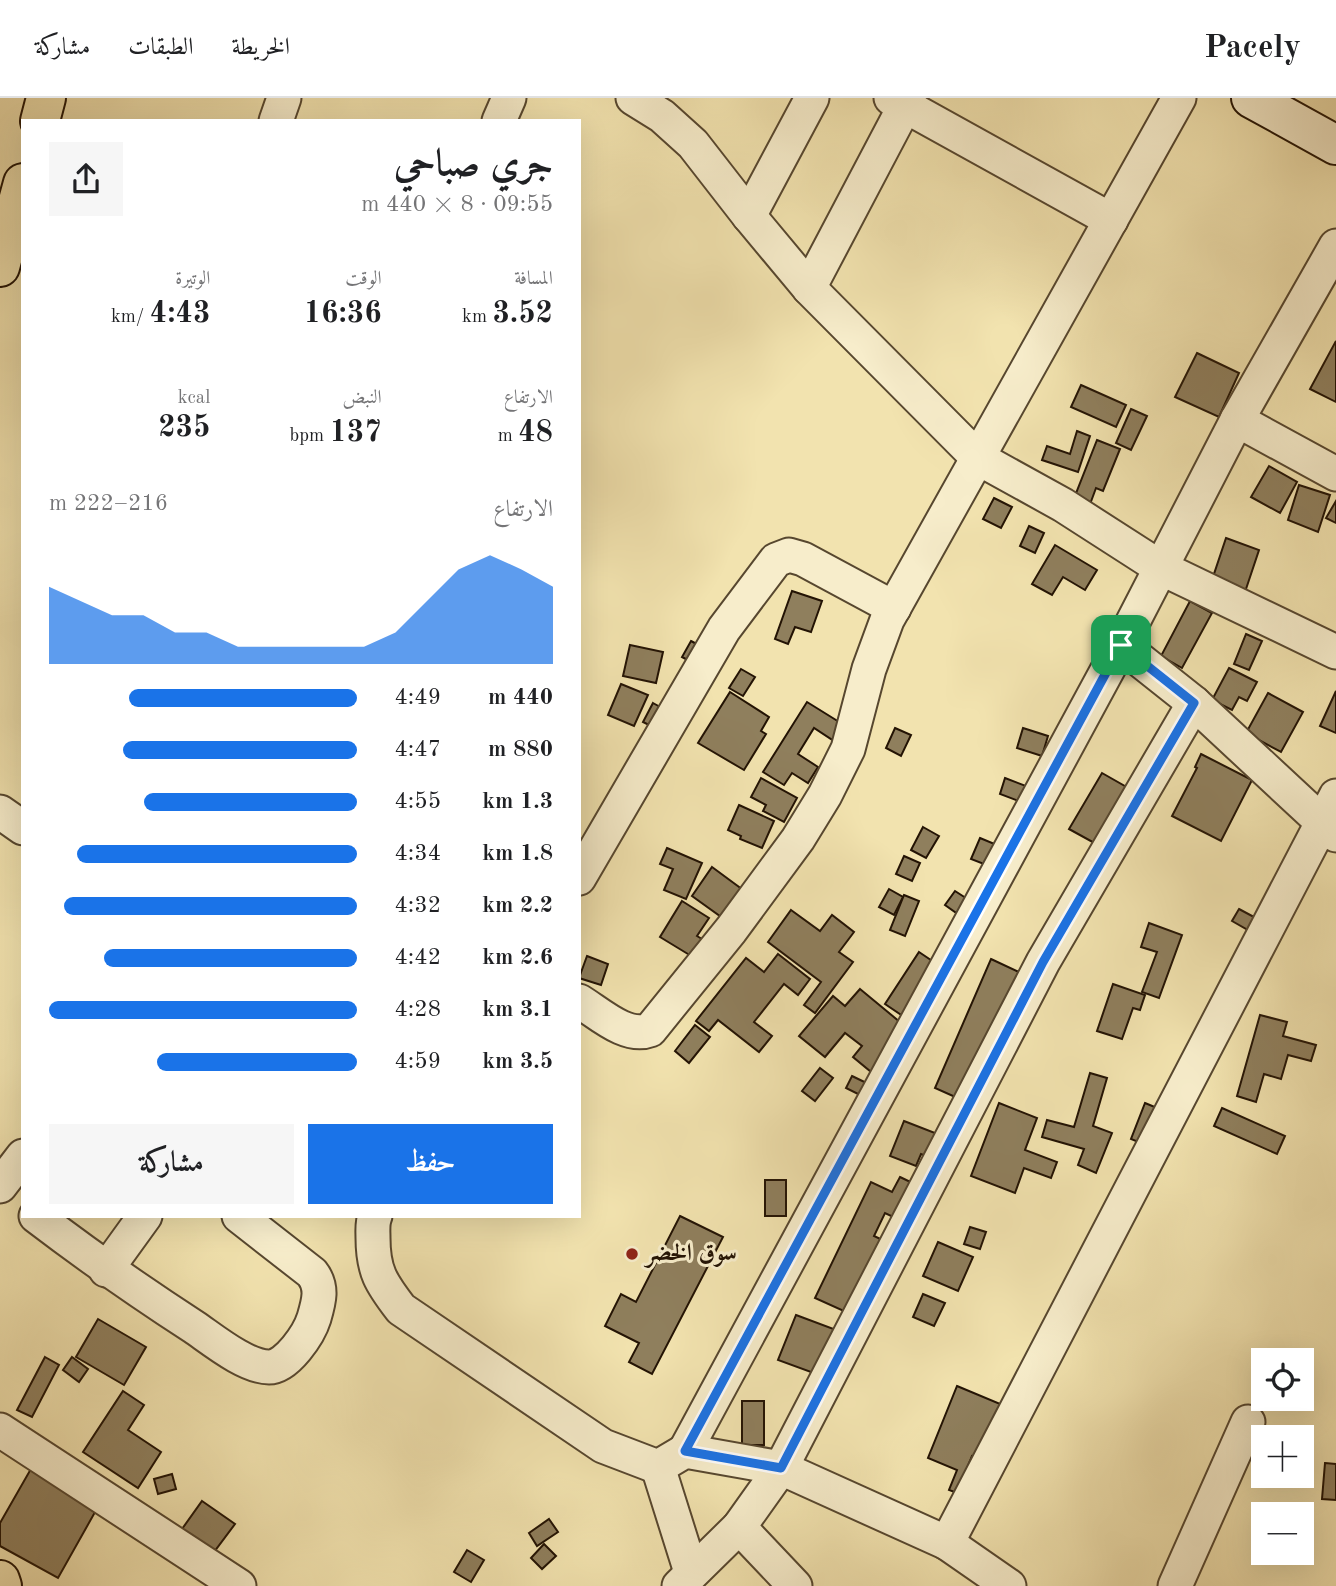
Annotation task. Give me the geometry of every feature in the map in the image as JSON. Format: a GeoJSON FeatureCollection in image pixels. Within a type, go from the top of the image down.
{"type":"FeatureCollection","features":[{"type":"Feature","properties":{"kind":"main road"},"geometry":{"type":"LineString","coordinates":[[1251,98],[1336,145]]}},
{"type":"Feature","properties":{"kind":"main road"},"geometry":{"type":"LineString","coordinates":[[0,267],[21,190]]}},
{"type":"Feature","properties":{"kind":"main road"},"geometry":{"type":"LineString","coordinates":[[0,1580],[2,1586]]}},
{"type":"Feature","properties":{"kind":"street"},"geometry":{"type":"LineString","coordinates":[[277,119],[284,98]]}},
{"type":"Feature","properties":{"kind":"street"},"geometry":{"type":"LineString","coordinates":[[500,119],[509,98]]}},
{"type":"Feature","properties":{"kind":"street"},"geometry":{"type":"LineString","coordinates":[[633,98],[662,116],[693,144],[748,216],[809,288],[978,458],[1063,505],[1161,568],[1336,652]]}},
{"type":"Feature","properties":{"kind":"street"},"geometry":{"type":"LineString","coordinates":[[748,216],[813,98]]}},
{"type":"Feature","properties":{"kind":"street"},"geometry":{"type":"LineString","coordinates":[[581,1002],[623,1028],[642,1033],[650,1030],[731,930],[797,839],[838,772],[848,749],[869,669],[894,608],[1180,98]]}},
{"type":"Feature","properties":{"kind":"street"},"geometry":{"type":"LineString","coordinates":[[809,288],[902,100],[1111,220]]}},
{"type":"Feature","properties":{"kind":"street"},"geometry":{"type":"LineString","coordinates":[[685,1579],[671,1459],[1121,645],[1237,420],[1336,246]]}},
{"type":"Feature","properties":{"kind":"street"},"geometry":{"type":"LineString","coordinates":[[1237,420],[1336,474]]}},
{"type":"Feature","properties":{"kind":"street"},"geometry":{"type":"LineString","coordinates":[[581,875],[724,629],[776,560],[789,555],[803,559],[894,608]]}},
{"type":"Feature","properties":{"kind":"street"},"geometry":{"type":"LineString","coordinates":[[947,1543],[1331,817],[1121,645]]}},
{"type":"Feature","properties":{"kind":"street"},"geometry":{"type":"LineString","coordinates":[[685,1579],[739,1527],[781,1468],[1043,962],[1194,703]]}},
{"type":"Feature","properties":{"kind":"street"},"geometry":{"type":"LineString","coordinates":[[0,812],[21,827]]}},
{"type":"Feature","properties":{"kind":"street"},"geometry":{"type":"LineString","coordinates":[[21,1160],[0,1188],[21,1204]]}},
{"type":"Feature","properties":{"kind":"street"},"geometry":{"type":"LineString","coordinates":[[39,1218],[106,1270],[232,1352],[255,1365],[271,1367],[286,1361],[312,1324],[319,1301],[318,1282],[312,1273],[242,1218]]}},
{"type":"Feature","properties":{"kind":"street"},"geometry":{"type":"LineString","coordinates":[[106,1270],[144,1218]]}},
{"type":"Feature","properties":{"kind":"street"},"geometry":{"type":"LineString","coordinates":[[374,1218],[373,1256],[379,1280],[401,1309],[603,1446],[671,1459],[781,1468],[947,1543],[1009,1586]]}},
{"type":"Feature","properties":{"kind":"street"},"geometry":{"type":"LineString","coordinates":[[1175,1586],[1248,1422]]}},
{"type":"Feature","properties":{"kind":"street"},"geometry":{"type":"LineString","coordinates":[[0,1430],[239,1586]]}},
{"type":"Feature","properties":{"kind":"street"},"geometry":{"type":"LineString","coordinates":[[739,1527],[795,1586]]}},
{"type":"Feature","properties":{"kind":"building"},"geometry":{"type":"Polygon","coordinates":[[[1336,341],[1336,402],[1310,389],[1336,341]]]}},
{"type":"Feature","properties":{"kind":"building"},"geometry":{"type":"Polygon","coordinates":[[[1197,353],[1239,373],[1219,417],[1175,397],[1197,353]]]}},
{"type":"Feature","properties":{"kind":"building"},"geometry":{"type":"Polygon","coordinates":[[[1081,385],[1126,405],[1116,427],[1071,407],[1081,385]]]}},
{"type":"Feature","properties":{"kind":"building"},"geometry":{"type":"Polygon","coordinates":[[[1131,409],[1147,416],[1131,450],[1116,443],[1131,409]]]}},
{"type":"Feature","properties":{"kind":"building"},"geometry":{"type":"Polygon","coordinates":[[[1077,431],[1090,436],[1078,472],[1042,460],[1047,446],[1070,454],[1077,431]]]}},
{"type":"Feature","properties":{"kind":"building"},"geometry":{"type":"Polygon","coordinates":[[[1097,440],[1120,449],[1103,491],[1096,488],[1089,507],[1073,501],[1097,440]]]}},
{"type":"Feature","properties":{"kind":"building"},"geometry":{"type":"Polygon","coordinates":[[[1269,466],[1297,482],[1280,513],[1251,497],[1269,466]]]}},
{"type":"Feature","properties":{"kind":"building"},"geometry":{"type":"Polygon","coordinates":[[[1299,485],[1330,495],[1318,532],[1288,520],[1299,485]]]}},
{"type":"Feature","properties":{"kind":"building"},"geometry":{"type":"Polygon","coordinates":[[[994,498],[1012,507],[1001,528],[983,519],[994,498]]]}},
{"type":"Feature","properties":{"kind":"building"},"geometry":{"type":"Polygon","coordinates":[[[1336,501],[1336,523],[1326,518],[1336,501]]]}},
{"type":"Feature","properties":{"kind":"building"},"geometry":{"type":"Polygon","coordinates":[[[1029,526],[1044,533],[1035,553],[1020,546],[1029,526]]]}},
{"type":"Feature","properties":{"kind":"building"},"geometry":{"type":"Polygon","coordinates":[[[1226,538],[1259,550],[1245,592],[1212,580],[1226,538]]]}},
{"type":"Feature","properties":{"kind":"building"},"geometry":{"type":"Polygon","coordinates":[[[1055,545],[1097,570],[1085,590],[1063,577],[1052,595],[1032,584],[1055,545]]]}},
{"type":"Feature","properties":{"kind":"building"},"geometry":{"type":"Polygon","coordinates":[[[792,591],[822,601],[811,632],[795,627],[788,644],[775,639],[792,591]]]}},
{"type":"Feature","properties":{"kind":"building"},"geometry":{"type":"Polygon","coordinates":[[[1190,601],[1212,613],[1182,668],[1161,656],[1190,601]]]}},
{"type":"Feature","properties":{"kind":"building"},"geometry":{"type":"Polygon","coordinates":[[[1246,634],[1262,641],[1249,670],[1234,664],[1246,634]]]}},
{"type":"Feature","properties":{"kind":"building"},"geometry":{"type":"Polygon","coordinates":[[[691,641],[717,655],[708,671],[682,657],[691,641]]]}},
{"type":"Feature","properties":{"kind":"building"},"geometry":{"type":"Polygon","coordinates":[[[630,645],[663,652],[656,683],[623,676],[630,645]]]}},
{"type":"Feature","properties":{"kind":"building"},"geometry":{"type":"Polygon","coordinates":[[[1229,668],[1257,682],[1247,701],[1239,697],[1232,710],[1212,700],[1229,668]]]}},
{"type":"Feature","properties":{"kind":"building"},"geometry":{"type":"Polygon","coordinates":[[[741,669],[755,677],[743,696],[729,688],[741,669]]]}},
{"type":"Feature","properties":{"kind":"building"},"geometry":{"type":"Polygon","coordinates":[[[621,684],[648,695],[634,726],[608,715],[621,684]]]}},
{"type":"Feature","properties":{"kind":"building"},"geometry":{"type":"Polygon","coordinates":[[[1336,691],[1336,733],[1320,726],[1336,691]]]}},
{"type":"Feature","properties":{"kind":"building"},"geometry":{"type":"Polygon","coordinates":[[[730,692],[769,717],[761,731],[766,734],[744,770],[698,743],[730,692]]]}},
{"type":"Feature","properties":{"kind":"building"},"geometry":{"type":"Polygon","coordinates":[[[1268,693],[1303,712],[1281,752],[1246,733],[1268,693]]]}},
{"type":"Feature","properties":{"kind":"building"},"geometry":{"type":"Polygon","coordinates":[[[807,702],[844,725],[834,741],[814,728],[798,754],[818,767],[808,783],[792,773],[784,785],[763,772],[807,702]]]}},
{"type":"Feature","properties":{"kind":"building"},"geometry":{"type":"Polygon","coordinates":[[[653,703],[676,716],[667,734],[643,722],[653,703]]]}},
{"type":"Feature","properties":{"kind":"building"},"geometry":{"type":"Polygon","coordinates":[[[895,728],[911,735],[901,756],[886,748],[895,728]]]}},
{"type":"Feature","properties":{"kind":"building"},"geometry":{"type":"Polygon","coordinates":[[[1023,728],[1048,736],[1042,756],[1017,748],[1023,728]]]}},
{"type":"Feature","properties":{"kind":"building"},"geometry":{"type":"Polygon","coordinates":[[[1201,754],[1252,780],[1221,841],[1172,816],[1197,768],[1195,767],[1201,754]]]}},
{"type":"Feature","properties":{"kind":"building"},"geometry":{"type":"Polygon","coordinates":[[[1102,773],[1151,801],[1098,845],[1069,829],[1102,773]]]}},
{"type":"Feature","properties":{"kind":"building"},"geometry":{"type":"Polygon","coordinates":[[[761,778],[797,798],[784,822],[763,811],[766,805],[751,797],[761,778]]]}},
{"type":"Feature","properties":{"kind":"building"},"geometry":{"type":"Polygon","coordinates":[[[1005,778],[1039,791],[1032,806],[1000,794],[1005,778]]]}},
{"type":"Feature","properties":{"kind":"building"},"geometry":{"type":"Polygon","coordinates":[[[739,805],[774,821],[762,848],[740,839],[741,836],[728,830],[739,805]]]}},
{"type":"Feature","properties":{"kind":"building"},"geometry":{"type":"Polygon","coordinates":[[[923,827],[939,836],[926,858],[911,850],[923,827]]]}},
{"type":"Feature","properties":{"kind":"building"},"geometry":{"type":"Polygon","coordinates":[[[980,838],[997,845],[989,866],[971,859],[980,838]]]}},
{"type":"Feature","properties":{"kind":"building"},"geometry":{"type":"Polygon","coordinates":[[[667,848],[702,863],[686,899],[664,890],[673,869],[660,864],[667,848]]]}},
{"type":"Feature","properties":{"kind":"building"},"geometry":{"type":"Polygon","coordinates":[[[904,856],[920,863],[912,881],[896,874],[904,856]]]}},
{"type":"Feature","properties":{"kind":"building"},"geometry":{"type":"Polygon","coordinates":[[[712,867],[758,901],[738,929],[692,896],[712,867]]]}},
{"type":"Feature","properties":{"kind":"building"},"geometry":{"type":"Polygon","coordinates":[[[889,889],[903,897],[894,915],[879,907],[889,889]]]}},
{"type":"Feature","properties":{"kind":"building"},"geometry":{"type":"Polygon","coordinates":[[[955,891],[972,902],[962,917],[945,905],[955,891]]]}},
{"type":"Feature","properties":{"kind":"building"},"geometry":{"type":"Polygon","coordinates":[[[904,895],[919,901],[905,936],[890,930],[904,895]]]}},
{"type":"Feature","properties":{"kind":"building"},"geometry":{"type":"Polygon","coordinates":[[[682,901],[709,918],[697,936],[717,948],[706,965],[660,937],[682,901]]]}},
{"type":"Feature","properties":{"kind":"building"},"geometry":{"type":"Polygon","coordinates":[[[1239,909],[1254,917],[1248,930],[1232,921],[1239,909]]]}},
{"type":"Feature","properties":{"kind":"building"},"geometry":{"type":"Polygon","coordinates":[[[791,910],[820,931],[832,915],[854,932],[839,952],[853,962],[815,1013],[804,1005],[821,982],[768,942],[791,910]]]}},
{"type":"Feature","properties":{"kind":"building"},"geometry":{"type":"Polygon","coordinates":[[[1149,923],[1182,935],[1159,998],[1142,992],[1157,952],[1141,947],[1149,923]]]}},
{"type":"Feature","properties":{"kind":"building"},"geometry":{"type":"Polygon","coordinates":[[[919,952],[953,975],[919,1027],[885,1004],[919,952]]]}},
{"type":"Feature","properties":{"kind":"building"},"geometry":{"type":"Polygon","coordinates":[[[778,954],[810,979],[798,995],[784,984],[754,1022],[772,1036],[759,1052],[718,1020],[709,1031],[696,1021],[746,958],[764,972],[778,954]]]}},
{"type":"Feature","properties":{"kind":"building"},"geometry":{"type":"Polygon","coordinates":[[[587,956],[608,964],[601,985],[581,979],[587,956]]]}},
{"type":"Feature","properties":{"kind":"building"},"geometry":{"type":"Polygon","coordinates":[[[991,959],[1019,972],[1013,984],[980,1108],[935,1088],[991,959]]]}},
{"type":"Feature","properties":{"kind":"building"},"geometry":{"type":"Polygon","coordinates":[[[1113,984],[1145,995],[1140,1010],[1133,1008],[1122,1039],[1097,1031],[1113,984]]]}},
{"type":"Feature","properties":{"kind":"building"},"geometry":{"type":"Polygon","coordinates":[[[860,989],[912,1032],[876,1076],[853,1057],[862,1046],[845,1033],[825,1057],[799,1036],[833,996],[845,1006],[860,989]]]}},
{"type":"Feature","properties":{"kind":"building"},"geometry":{"type":"Polygon","coordinates":[[[1260,1015],[1287,1022],[1283,1036],[1316,1045],[1311,1061],[1288,1055],[1281,1079],[1264,1074],[1256,1102],[1237,1096],[1260,1015]]]}},
{"type":"Feature","properties":{"kind":"building"},"geometry":{"type":"Polygon","coordinates":[[[695,1025],[710,1037],[689,1063],[675,1051],[695,1025]]]}},
{"type":"Feature","properties":{"kind":"building"},"geometry":{"type":"Polygon","coordinates":[[[820,1068],[833,1078],[815,1101],[802,1091],[820,1068]]]}},
{"type":"Feature","properties":{"kind":"building"},"geometry":{"type":"Polygon","coordinates":[[[1090,1073],[1107,1078],[1093,1126],[1112,1133],[1096,1173],[1078,1165],[1084,1149],[1042,1137],[1047,1120],[1074,1127],[1090,1073]]]}},
{"type":"Feature","properties":{"kind":"building"},"geometry":{"type":"Polygon","coordinates":[[[852,1076],[879,1089],[872,1101],[846,1088],[852,1076]]]}},
{"type":"Feature","properties":{"kind":"building"},"geometry":{"type":"Polygon","coordinates":[[[999,1103],[1037,1118],[1025,1150],[1057,1162],[1051,1178],[1024,1168],[1015,1193],[971,1176],[999,1103]]]}},
{"type":"Feature","properties":{"kind":"building"},"geometry":{"type":"Polygon","coordinates":[[[1145,1103],[1162,1110],[1148,1146],[1131,1139],[1145,1103]]]}},
{"type":"Feature","properties":{"kind":"building"},"geometry":{"type":"Polygon","coordinates":[[[1222,1108],[1285,1136],[1277,1154],[1214,1126],[1222,1108]]]}},
{"type":"Feature","properties":{"kind":"building"},"geometry":{"type":"Polygon","coordinates":[[[904,1121],[953,1140],[944,1163],[921,1154],[916,1166],[890,1156],[904,1121]]]}},
{"type":"Feature","properties":{"kind":"building"},"geometry":{"type":"Polygon","coordinates":[[[900,1177],[923,1188],[906,1223],[885,1213],[874,1236],[891,1244],[857,1317],[815,1298],[871,1182],[892,1192],[900,1177]]]}},
{"type":"Feature","properties":{"kind":"building"},"geometry":{"type":"Polygon","coordinates":[[[765,1180],[786,1180],[786,1216],[765,1216],[765,1180]]]}},
{"type":"Feature","properties":{"kind":"building"},"geometry":{"type":"Polygon","coordinates":[[[680,1216],[723,1237],[652,1374],[629,1362],[639,1343],[605,1326],[621,1294],[636,1302],[680,1216]]]}},
{"type":"Feature","properties":{"kind":"building"},"geometry":{"type":"Polygon","coordinates":[[[970,1227],[986,1232],[980,1249],[964,1244],[970,1227]]]}},
{"type":"Feature","properties":{"kind":"building"},"geometry":{"type":"Polygon","coordinates":[[[938,1242],[973,1257],[958,1291],[923,1276],[938,1242]]]}},
{"type":"Feature","properties":{"kind":"building"},"geometry":{"type":"Polygon","coordinates":[[[923,1294],[945,1303],[934,1326],[913,1317],[923,1294]]]}},
{"type":"Feature","properties":{"kind":"building"},"geometry":{"type":"Polygon","coordinates":[[[796,1315],[847,1334],[830,1379],[778,1360],[796,1315]]]}},
{"type":"Feature","properties":{"kind":"building"},"geometry":{"type":"Polygon","coordinates":[[[98,1319],[146,1347],[124,1385],[76,1357],[98,1319]]]}},
{"type":"Feature","properties":{"kind":"building"},"geometry":{"type":"Polygon","coordinates":[[[45,1357],[59,1365],[32,1417],[17,1410],[45,1357]]]}},
{"type":"Feature","properties":{"kind":"building"},"geometry":{"type":"Polygon","coordinates":[[[72,1357],[88,1369],[79,1382],[63,1370],[72,1357]]]}},
{"type":"Feature","properties":{"kind":"building"},"geometry":{"type":"Polygon","coordinates":[[[957,1386],[1005,1406],[983,1460],[972,1456],[957,1493],[949,1490],[957,1470],[928,1458],[957,1386]]]}},
{"type":"Feature","properties":{"kind":"building"},"geometry":{"type":"Polygon","coordinates":[[[123,1391],[144,1405],[128,1430],[161,1452],[138,1488],[83,1452],[123,1391]]]}},
{"type":"Feature","properties":{"kind":"building"},"geometry":{"type":"Polygon","coordinates":[[[742,1401],[764,1401],[764,1445],[742,1445],[742,1401]]]}},
{"type":"Feature","properties":{"kind":"building"},"geometry":{"type":"Polygon","coordinates":[[[1325,1463],[1336,1464],[1336,1500],[1322,1499],[1325,1463]]]}},
{"type":"Feature","properties":{"kind":"building"},"geometry":{"type":"Polygon","coordinates":[[[32,1467],[99,1505],[58,1578],[0,1546],[0,1523],[32,1467]]]}},
{"type":"Feature","properties":{"kind":"building"},"geometry":{"type":"Polygon","coordinates":[[[172,1474],[176,1489],[158,1494],[154,1479],[172,1474]]]}},
{"type":"Feature","properties":{"kind":"building"},"geometry":{"type":"Polygon","coordinates":[[[202,1501],[235,1524],[214,1552],[182,1529],[202,1501]]]}},
{"type":"Feature","properties":{"kind":"building"},"geometry":{"type":"Polygon","coordinates":[[[549,1519],[558,1532],[537,1546],[529,1533],[549,1519]]]}},
{"type":"Feature","properties":{"kind":"building"},"geometry":{"type":"Polygon","coordinates":[[[544,1544],[556,1556],[542,1569],[531,1558],[544,1544]]]}},
{"type":"Feature","properties":{"kind":"building"},"geometry":{"type":"Polygon","coordinates":[[[467,1550],[484,1560],[471,1582],[454,1572],[467,1550]]]}},
{"type":"Feature","properties":{"kind":"place","name":"سوق الخضر"},"geometry":{"type":"Point","coordinates":[632,1254]}},
{"type":"Feature","properties":{"kind":"route"},"geometry":{"type":"LineString","coordinates":[[1121,645],[1194,703],[1043,962],[781,1468],[685,1451],[1121,645]]}}]}
